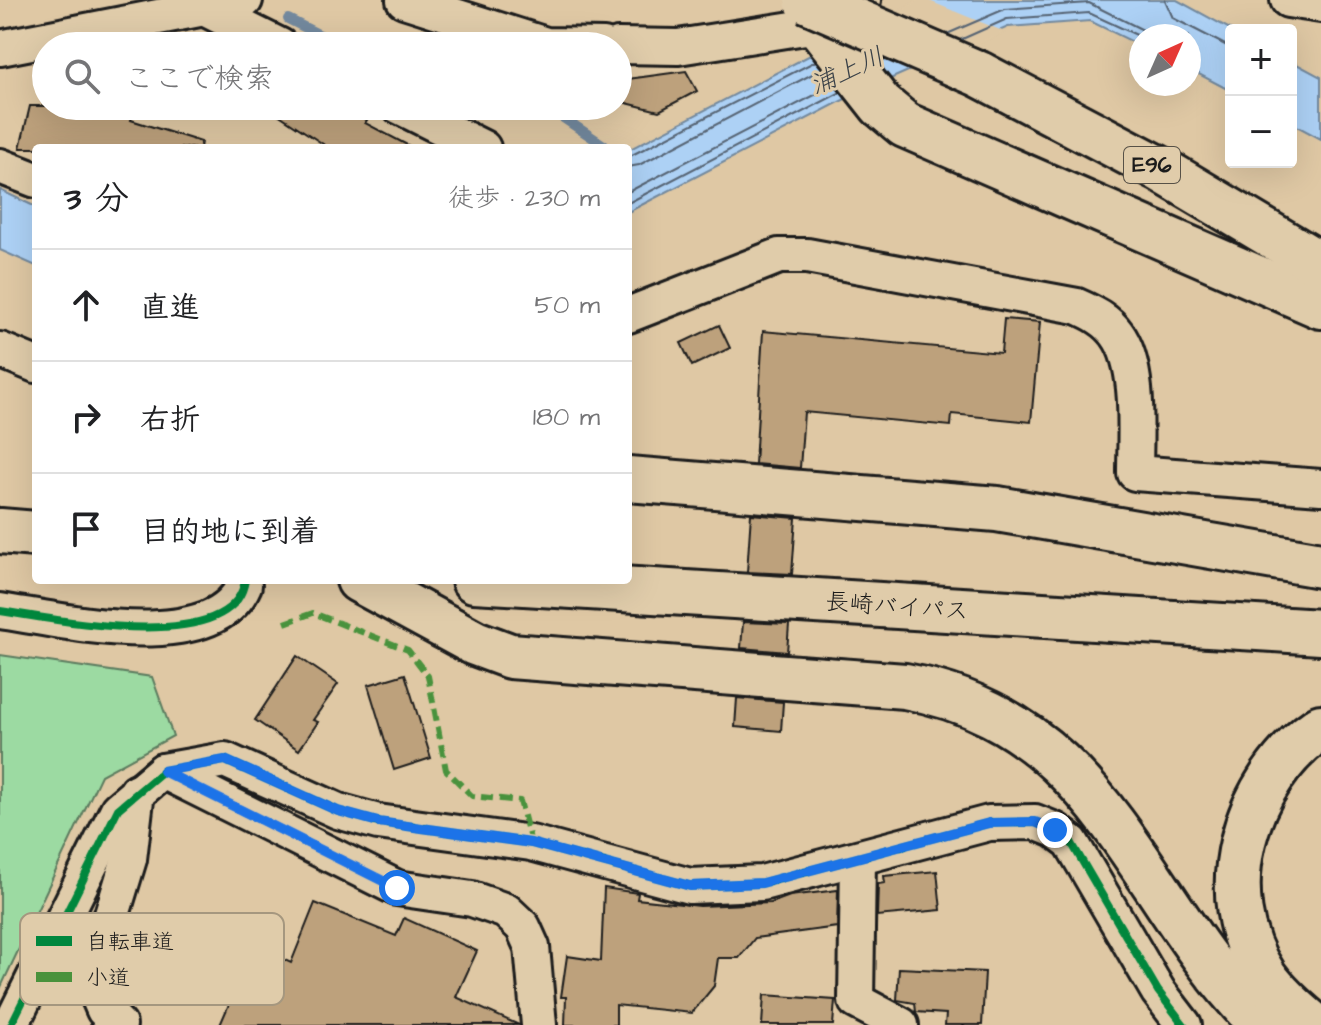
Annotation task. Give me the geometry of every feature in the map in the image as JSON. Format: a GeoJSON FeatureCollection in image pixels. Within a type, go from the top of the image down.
{"type":"FeatureCollection","features":[{"type":"Feature","properties":{"kind":"highway","name":"E96"},"geometry":{"type":"LineString","coordinates":[[827,15],[982,65],[1171,152],[1321,242]]}},
{"type":"Feature","properties":{"kind":"highway"},"geometry":{"type":"LineString","coordinates":[[827,15],[881,105],[905,125],[1321,306]]}},
{"type":"Feature","properties":{"kind":"highway","name":"E96"},"geometry":{"type":"LineString","coordinates":[[982,65],[1321,265]]}},
{"type":"Feature","properties":{"kind":"highway"},"geometry":{"type":"LineString","coordinates":[[632,479],[997,509],[1321,565]]}},
{"type":"Feature","properties":{"kind":"highway"},"geometry":{"type":"LineString","coordinates":[[0,531],[32,534]]}},
{"type":"Feature","properties":{"kind":"highway","name":"長崎バイパス"},"geometry":{"type":"LineString","coordinates":[[632,560],[888,577],[1142,602],[1321,613]]}},
{"type":"Feature","properties":{"kind":"highway"},"geometry":{"type":"LineString","coordinates":[[366,584],[475,643],[510,656],[564,663],[905,686],[935,692],[996,717],[1048,753],[1105,812],[1143,863],[1197,947],[1263,1025]]}},
{"type":"Feature","properties":{"kind":"highway","name":"長崎バイパス"},"geometry":{"type":"LineString","coordinates":[[539,584],[1321,632]]}},
{"type":"Feature","properties":{"kind":"highway"},"geometry":{"type":"LineString","coordinates":[[1313,1025],[1265,977],[1245,937],[1239,856],[1244,829],[1259,793],[1283,761],[1321,727]]}},
{"type":"Feature","properties":{"kind":"street"},"geometry":{"type":"LineString","coordinates":[[82,32],[245,0]]}},
{"type":"Feature","properties":{"kind":"street"},"geometry":{"type":"LineString","coordinates":[[404,0],[505,32]]}},
{"type":"Feature","properties":{"kind":"street"},"geometry":{"type":"LineString","coordinates":[[632,46],[678,47],[827,15],[863,0]]}},
{"type":"Feature","properties":{"kind":"street"},"geometry":{"type":"LineString","coordinates":[[1288,0],[1321,5]]}},
{"type":"Feature","properties":{"kind":"street"},"geometry":{"type":"LineString","coordinates":[[204,8],[252,32]]}},
{"type":"Feature","properties":{"kind":"street"},"geometry":{"type":"LineString","coordinates":[[0,48],[32,42]]}},
{"type":"Feature","properties":{"kind":"street"},"geometry":{"type":"LineString","coordinates":[[427,120],[475,144]]}},
{"type":"Feature","properties":{"kind":"street"},"geometry":{"type":"LineString","coordinates":[[0,166],[32,178]]}},
{"type":"Feature","properties":{"kind":"street"},"geometry":{"type":"LineString","coordinates":[[632,313],[779,256],[807,256],[1077,306],[1100,317],[1118,334],[1125,351],[1134,392],[1135,473],[1321,487]]}},
{"type":"Feature","properties":{"kind":"street"},"geometry":{"type":"LineString","coordinates":[[0,350],[32,363]]}},
{"type":"Feature","properties":{"kind":"street"},"geometry":{"type":"LineString","coordinates":[[0,611],[141,630],[173,628],[219,613],[238,599],[244,585]]}},
{"type":"Feature","properties":{"kind":"street"},"geometry":{"type":"LineString","coordinates":[[66,913],[118,809],[150,781],[225,760],[338,811],[378,822],[531,843],[690,886],[762,883],[989,823],[1035,822],[1055,830],[1071,842],[1158,991],[1184,1025]]}},
{"type":"Feature","properties":{"kind":"street"},"geometry":{"type":"LineString","coordinates":[[113,913],[150,781]]}},
{"type":"Feature","properties":{"kind":"street"},"geometry":{"type":"LineString","coordinates":[[150,781],[397,888],[472,899],[506,911],[523,927],[532,947],[539,1025]]}},
{"type":"Feature","properties":{"kind":"street"},"geometry":{"type":"LineString","coordinates":[[858,859],[855,1013],[901,1025]]}},
{"type":"Feature","properties":{"kind":"street"},"geometry":{"type":"LineString","coordinates":[[11,1025],[21,1005]]}},
{"type":"Feature","properties":{"kind":"street"},"geometry":{"type":"LineString","coordinates":[[102,1005],[119,1025]]}},
{"type":"Feature","properties":{"kind":"green space"},"geometry":{"type":"Polygon","coordinates":[[[0,655],[152,677],[173,736],[101,775],[36,913],[20,913],[20,947],[0,989],[0,655]]]}},
{"type":"Feature","properties":{"kind":"water","name":"浦上川"},"geometry":{"type":"Polygon","coordinates":[[[927,0],[1177,0],[1225,26],[1225,88],[1201,75],[1201,24],[1129,24],[1129,40],[1090,21],[1008,27],[847,98],[632,210],[632,148],[824,48],[927,0]]]}},
{"type":"Feature","properties":{"kind":"water"},"geometry":{"type":"Polygon","coordinates":[[[1297,64],[1321,77],[1321,139],[1297,126],[1297,64]]]}},
{"type":"Feature","properties":{"kind":"water"},"geometry":{"type":"Polygon","coordinates":[[[0,190],[32,205],[32,264],[0,250],[0,190]]]}},
{"type":"Feature","properties":{"kind":"pier"},"geometry":{"type":"Polygon","coordinates":[[[917,0],[927,0],[1005,32],[914,73],[842,42],[860,37],[917,0]]]}},
{"type":"Feature","properties":{"kind":"building"},"geometry":{"type":"Polygon","coordinates":[[[686,71],[697,91],[659,111],[632,104],[632,78],[686,71]]]}},
{"type":"Feature","properties":{"kind":"building"},"geometry":{"type":"Polygon","coordinates":[[[30,106],[32,120],[131,120],[201,142],[32,144],[32,148],[20,148],[30,106]]]}},
{"type":"Feature","properties":{"kind":"building"},"geometry":{"type":"Polygon","coordinates":[[[287,120],[367,120],[365,123],[405,144],[323,144],[287,120]]]}},
{"type":"Feature","properties":{"kind":"building"},"geometry":{"type":"Polygon","coordinates":[[[1004,319],[1040,322],[1031,422],[952,414],[951,426],[804,412],[800,468],[755,464],[763,331],[1001,353],[1004,319]]]}},
{"type":"Feature","properties":{"kind":"building"},"geometry":{"type":"Polygon","coordinates":[[[719,325],[730,348],[692,366],[681,343],[719,325]]]}},
{"type":"Feature","properties":{"kind":"building"},"geometry":{"type":"Polygon","coordinates":[[[751,514],[796,518],[792,574],[747,572],[751,514]]]}},
{"type":"Feature","properties":{"kind":"building"},"geometry":{"type":"Polygon","coordinates":[[[743,622],[789,624],[787,652],[741,648],[743,622]]]}},
{"type":"Feature","properties":{"kind":"building"},"geometry":{"type":"Polygon","coordinates":[[[297,656],[338,684],[313,720],[318,722],[299,750],[255,720],[297,656]]]}},
{"type":"Feature","properties":{"kind":"building"},"geometry":{"type":"Polygon","coordinates":[[[405,674],[431,758],[394,770],[368,685],[405,674]]]}},
{"type":"Feature","properties":{"kind":"building"},"geometry":{"type":"Polygon","coordinates":[[[737,698],[783,702],[781,731],[735,727],[737,698]]]}},
{"type":"Feature","properties":{"kind":"building"},"geometry":{"type":"Polygon","coordinates":[[[937,871],[941,910],[877,916],[878,884],[885,883],[884,876],[937,871]]]}},
{"type":"Feature","properties":{"kind":"building"},"geometry":{"type":"Polygon","coordinates":[[[604,888],[638,893],[637,899],[700,906],[771,903],[790,896],[838,890],[837,927],[755,938],[739,958],[718,958],[714,986],[692,1013],[616,1005],[616,1025],[565,1025],[566,997],[561,997],[567,956],[601,961],[604,888]]]}},
{"type":"Feature","properties":{"kind":"building"},"geometry":{"type":"Polygon","coordinates":[[[315,903],[396,936],[404,918],[477,951],[456,997],[519,1025],[220,1025],[229,1005],[284,1005],[284,960],[291,963],[315,903]]]}},
{"type":"Feature","properties":{"kind":"building"},"geometry":{"type":"Polygon","coordinates":[[[899,968],[985,972],[982,1025],[945,1025],[946,1014],[916,1012],[915,1003],[897,1000],[899,968]]]}},
{"type":"Feature","properties":{"kind":"building"},"geometry":{"type":"Polygon","coordinates":[[[764,995],[835,1000],[833,1025],[762,1025],[764,995]]]}},
{"type":"Feature","properties":{"kind":"waterway"},"geometry":{"type":"LineString","coordinates":[[288,19],[314,32]]}},
{"type":"Feature","properties":{"kind":"waterway"},"geometry":{"type":"LineString","coordinates":[[566,120],[602,144]]}},
{"type":"Feature","properties":{"kind":"marked path"},"geometry":{"type":"LineString","coordinates":[[285,623],[313,613],[408,650],[428,676],[446,770],[472,796],[520,801],[531,843]]}},
{"type":"Feature","properties":{"kind":"cycle path"},"geometry":{"type":"LineString","coordinates":[[0,611],[97,625],[176,626],[209,619],[233,604],[243,584]]}},
{"type":"Feature","properties":{"kind":"cycle path"},"geometry":{"type":"LineString","coordinates":[[66,913],[118,809],[163,771],[225,760],[338,811],[378,822],[531,843],[690,886],[762,883],[989,823],[1035,822],[1055,830],[1071,842],[1158,991],[1184,1025]]}},
{"type":"Feature","properties":{"kind":"cycle path"},"geometry":{"type":"LineString","coordinates":[[11,1025],[21,1005]]}},
{"type":"Feature","properties":{"kind":"route"},"geometry":{"type":"LineString","coordinates":[[397,888],[163,771],[225,760],[338,811],[378,822],[531,843],[603,865],[690,886],[762,883],[989,823],[1035,822],[1055,830]]}}]}
